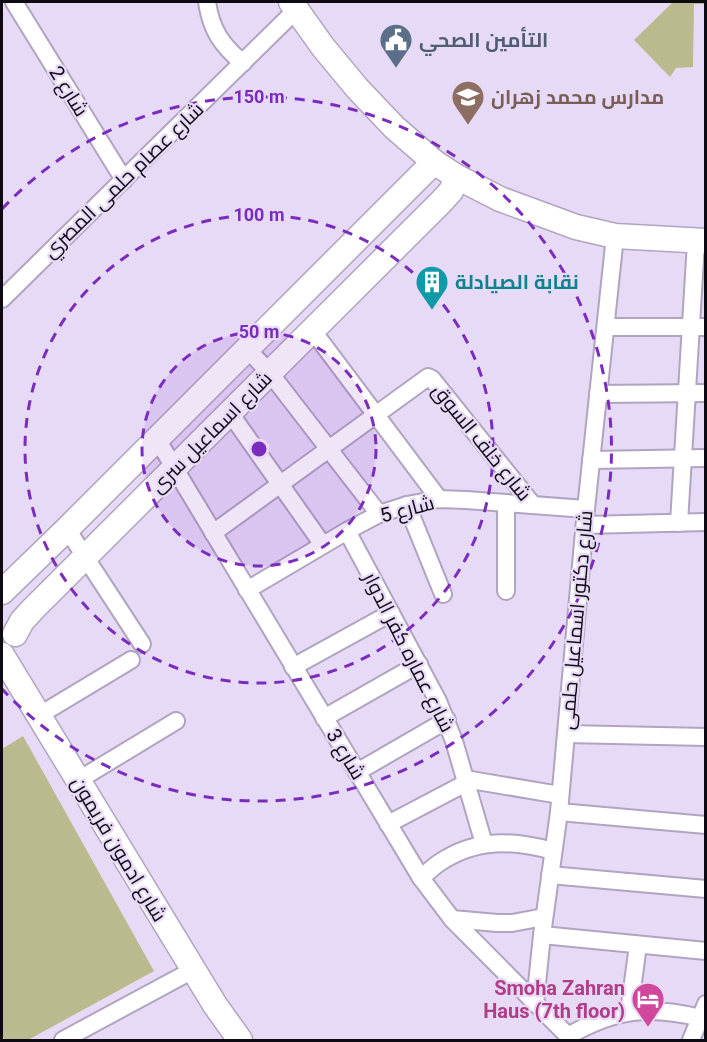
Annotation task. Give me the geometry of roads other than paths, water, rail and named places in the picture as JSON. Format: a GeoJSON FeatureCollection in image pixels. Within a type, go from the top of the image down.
{"type":"FeatureCollection","features":[{"type":"Feature","properties":{"kind":"street","name":"شارع 2"},"geometry":{"type":"LineString","coordinates":[[14,2],[124,180]]}},
{"type":"Feature","properties":{"kind":"street"},"geometry":{"type":"LineString","coordinates":[[207,2],[214,30],[231,54],[243,63]]}},
{"type":"Feature","properties":{"kind":"street","name":"شارع عصام حلمى المصري"},"geometry":{"type":"LineString","coordinates":[[2,300],[243,63],[294,4]]}},
{"type":"Feature","properties":{"kind":"street"},"geometry":{"type":"LineString","coordinates":[[294,4],[323,47],[357,88],[394,127],[434,162],[458,177],[500,199],[576,227],[615,236],[701,242],[698,327],[687,393],[679,523]]}},
{"type":"Feature","properties":{"kind":"street","name":"شارع اسماعيل سرى"},"geometry":{"type":"LineString","coordinates":[[2,592],[434,162]]}},
{"type":"Feature","properties":{"kind":"street","name":"شارع اسماعيل سرى"},"geometry":{"type":"LineString","coordinates":[[2,655],[28,615],[447,196],[458,177]]}},
{"type":"Feature","properties":{"kind":"street","name":"شارع دكتور اسماعيل حلمى"},"geometry":{"type":"LineString","coordinates":[[535,1003],[559,804],[585,517],[615,236]]}},
{"type":"Feature","properties":{"kind":"street"},"geometry":{"type":"LineString","coordinates":[[337,259],[361,283]]}},
{"type":"Feature","properties":{"kind":"street"},"geometry":{"type":"LineString","coordinates":[[606,327],[698,327]]}},
{"type":"Feature","properties":{"kind":"street"},"geometry":{"type":"LineString","coordinates":[[313,331],[439,499]]}},
{"type":"Feature","properties":{"kind":"street"},"geometry":{"type":"LineString","coordinates":[[247,349],[270,374],[380,514]]}},
{"type":"Feature","properties":{"kind":"street","name":"شارع خلف السوق"},"geometry":{"type":"LineString","coordinates":[[375,415],[426,378],[430,378],[533,505]]}},
{"type":"Feature","properties":{"kind":"street"},"geometry":{"type":"LineString","coordinates":[[598,394],[705,393]]}},
{"type":"Feature","properties":{"kind":"street"},"geometry":{"type":"LineString","coordinates":[[230,413],[323,545]]}},
{"type":"Feature","properties":{"kind":"street"},"geometry":{"type":"LineString","coordinates":[[213,533],[375,415]]}},
{"type":"Feature","properties":{"kind":"street","name":"شارع 3"},"geometry":{"type":"LineString","coordinates":[[157,440],[421,878],[452,919],[570,1038]]}},
{"type":"Feature","properties":{"kind":"street"},"geometry":{"type":"LineString","coordinates":[[591,460],[705,458]]}},
{"type":"Feature","properties":{"kind":"street","name":"شارع 5"},"geometry":{"type":"LineString","coordinates":[[247,590],[380,514],[407,505],[439,499],[533,505],[585,517],[679,523],[705,522]]}},
{"type":"Feature","properties":{"kind":"street"},"geometry":{"type":"LineString","coordinates":[[506,503],[506,591]]}},
{"type":"Feature","properties":{"kind":"street"},"geometry":{"type":"LineString","coordinates":[[407,505],[442,594]]}},
{"type":"Feature","properties":{"kind":"street"},"geometry":{"type":"LineString","coordinates":[[67,529],[142,644]]}},
{"type":"Feature","properties":{"kind":"street","name":"شارع عماره كفر الدوار"},"geometry":{"type":"LineString","coordinates":[[347,531],[447,720],[484,844]]}},
{"type":"Feature","properties":{"kind":"street"},"geometry":{"type":"LineString","coordinates":[[2,606],[12,617],[15,634]]}},
{"type":"Feature","properties":{"kind":"street"},"geometry":{"type":"LineString","coordinates":[[293,667],[391,613]]}},
{"type":"Feature","properties":{"kind":"street","name":"شارع ادمون فريمون"},"geometry":{"type":"LineString","coordinates":[[2,655],[193,970],[240,1041]]}},
{"type":"Feature","properties":{"kind":"street"},"geometry":{"type":"LineString","coordinates":[[38,716],[131,660]]}},
{"type":"Feature","properties":{"kind":"street"},"geometry":{"type":"LineString","coordinates":[[324,718],[419,664]]}},
{"type":"Feature","properties":{"kind":"street"},"geometry":{"type":"LineString","coordinates":[[357,772],[447,720]]}},
{"type":"Feature","properties":{"kind":"street"},"geometry":{"type":"LineString","coordinates":[[77,781],[176,721]]}},
{"type":"Feature","properties":{"kind":"street"},"geometry":{"type":"LineString","coordinates":[[566,735],[705,737]]}},
{"type":"Feature","properties":{"kind":"street"},"geometry":{"type":"LineString","coordinates":[[388,824],[466,781],[559,804],[705,825]]}},
{"type":"Feature","properties":{"kind":"street"},"geometry":{"type":"LineString","coordinates":[[421,878],[440,863],[461,851],[484,844],[506,842],[529,844],[553,851]]}},
{"type":"Feature","properties":{"kind":"street"},"geometry":{"type":"LineString","coordinates":[[550,875],[705,889]]}},
{"type":"Feature","properties":{"kind":"street"},"geometry":{"type":"LineString","coordinates":[[452,919],[512,923],[544,917]]}},
{"type":"Feature","properties":{"kind":"street"},"geometry":{"type":"LineString","coordinates":[[542,935],[705,951]]}},
{"type":"Feature","properties":{"kind":"street"},"geometry":{"type":"LineString","coordinates":[[629,1012],[638,945]]}},
{"type":"Feature","properties":{"kind":"street"},"geometry":{"type":"LineString","coordinates":[[63,1041],[193,970]]}},
{"type":"Feature","properties":{"kind":"street"},"geometry":{"type":"LineString","coordinates":[[570,1038],[587,1025],[629,1012],[703,1011],[691,1041]]}},
{"type":"Feature","properties":{"kind":"place","name":"التأمين الصحي"},"geometry":{"type":"Point","coordinates":[396,69]}},
{"type":"Feature","properties":{"kind":"place","name":"مدارس محمد زهران"},"geometry":{"type":"Point","coordinates":[468,126]}},
{"type":"Feature","properties":{"kind":"place","name":"نقابة الصيادلة"},"geometry":{"type":"Point","coordinates":[432,311]}},
{"type":"Feature","properties":{"kind":"place","name":"Smoha Zahran Haus (7th floor)"},"geometry":{"type":"Point","coordinates":[648,1028]}}]}
